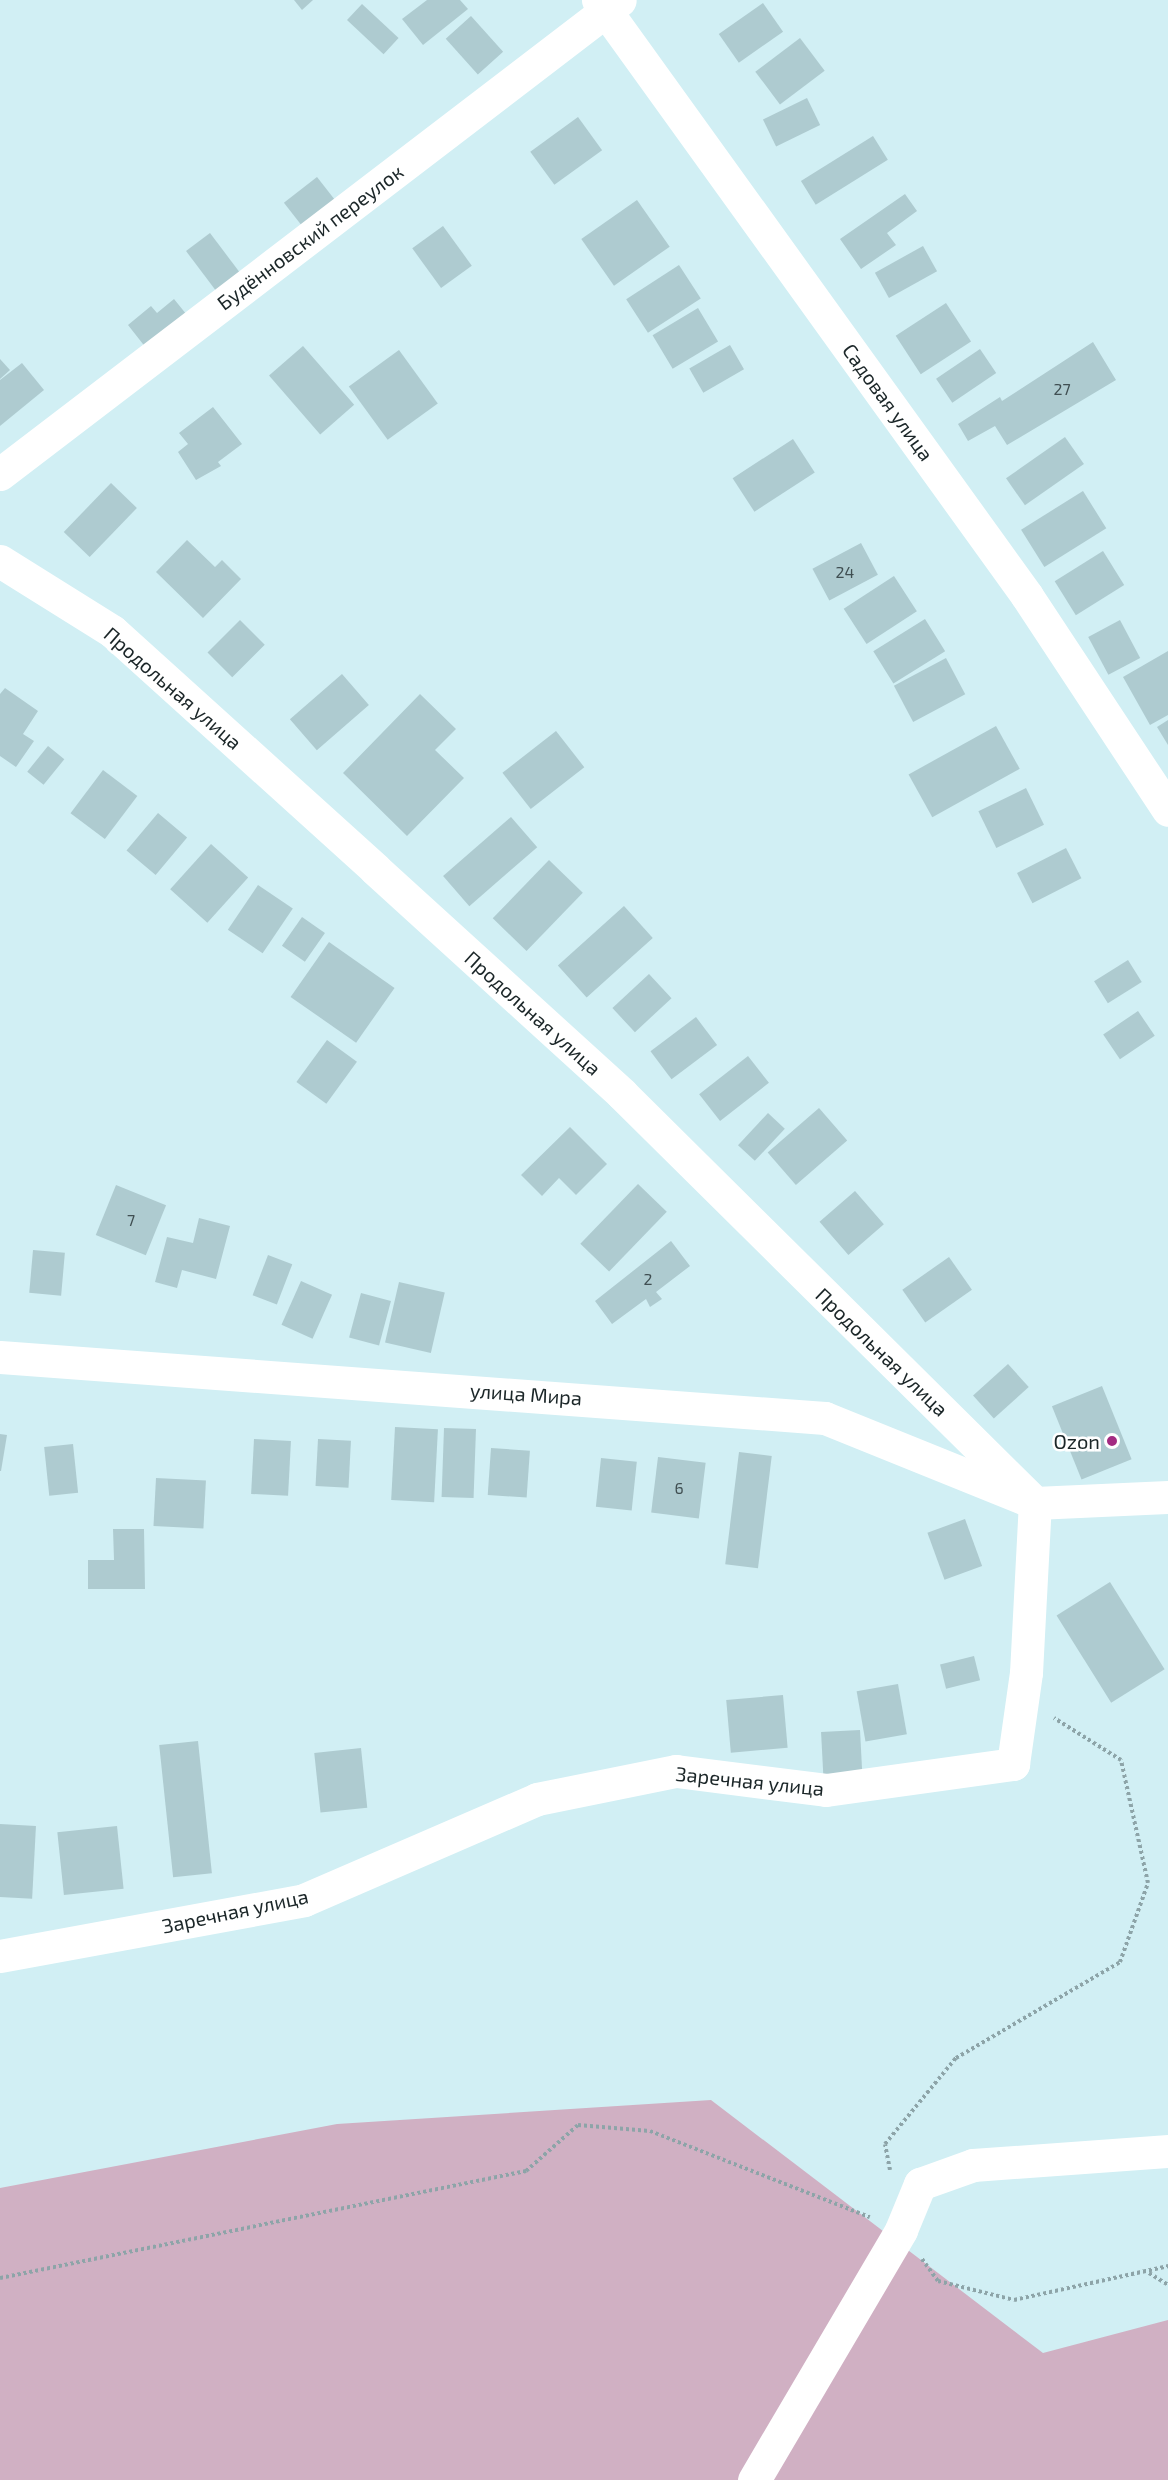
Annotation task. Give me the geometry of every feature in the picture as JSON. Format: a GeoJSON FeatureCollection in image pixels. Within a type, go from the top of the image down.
{"type":"FeatureCollection","features":[{"type":"Feature","properties":{"kind":"street","name":"Будённовский переулок"},"geometry":{"type":"LineString","coordinates":[[0,474],[608,4]]}},
{"type":"Feature","properties":{"kind":"street","name":"Садовая улица"},"geometry":{"type":"LineString","coordinates":[[608,4],[1027,596],[1168,810]]}},
{"type":"Feature","properties":{"kind":"street","name":"Продольная улица"},"geometry":{"type":"LineString","coordinates":[[0,561],[112,631],[331,829],[622,1094],[1035,1503]]}},
{"type":"Feature","properties":{"kind":"street","name":"улица Мира"},"geometry":{"type":"LineString","coordinates":[[0,1358],[825,1418],[1035,1503]]}},
{"type":"Feature","properties":{"kind":"street"},"geometry":{"type":"LineString","coordinates":[[1035,1503],[1168,1497]]}},
{"type":"Feature","properties":{"kind":"street","name":"Заречная улица"},"geometry":{"type":"LineString","coordinates":[[0,1956],[304,1900],[537,1799],[676,1771],[826,1790],[1013,1764],[1026,1673],[1035,1503]]}},
{"type":"Feature","properties":{"kind":"street"},"geometry":{"type":"LineString","coordinates":[[754,2480],[901,2230],[920,2184],[973,2165],[1168,2151]]}},
{"type":"Feature","properties":{"kind":"path"},"geometry":{"type":"LineString","coordinates":[[891,2176],[885,2144],[956,2058],[1120,1962],[1148,1883],[1121,1761],[1052,1717]]}},
{"type":"Feature","properties":{"kind":"path"},"geometry":{"type":"LineString","coordinates":[[0,2278],[526,2171],[578,2125],[650,2131],[901,2230],[938,2282],[1014,2300],[1168,2266]]}},
{"type":"Feature","properties":{"kind":"path"},"geometry":{"type":"LineString","coordinates":[[1148,2272],[1168,2285]]}},
{"type":"Feature","properties":{"kind":"shaded area"},"geometry":{"type":"Polygon","coordinates":[[[711,2100],[1043,2353],[1168,2320],[1168,2480],[0,2480],[0,2188],[337,2124],[711,2100]]]}},
{"type":"Feature","properties":{"kind":"building"},"geometry":{"type":"Polygon","coordinates":[[[294,0],[313,0],[302,10],[294,0]]]}},
{"type":"Feature","properties":{"kind":"building"},"geometry":{"type":"Polygon","coordinates":[[[427,0],[460,0],[468,9],[423,45],[402,19],[427,0]]]}},
{"type":"Feature","properties":{"kind":"building"},"geometry":{"type":"Polygon","coordinates":[[[763,3],[783,32],[739,63],[719,34],[763,3]]]}},
{"type":"Feature","properties":{"kind":"building"},"geometry":{"type":"Polygon","coordinates":[[[362,4],[399,38],[384,54],[347,20],[362,4]]]}},
{"type":"Feature","properties":{"kind":"building"},"geometry":{"type":"Polygon","coordinates":[[[471,16],[503,52],[478,74],[446,39],[471,16]]]}},
{"type":"Feature","properties":{"kind":"building"},"geometry":{"type":"Polygon","coordinates":[[[800,38],[825,71],[780,104],[755,72],[800,38]]]}},
{"type":"Feature","properties":{"kind":"building"},"geometry":{"type":"Polygon","coordinates":[[[807,98],[820,125],[776,146],[763,119],[807,98]]]}},
{"type":"Feature","properties":{"kind":"building"},"geometry":{"type":"Polygon","coordinates":[[[578,117],[602,150],[554,185],[530,152],[578,117]]]}},
{"type":"Feature","properties":{"kind":"building"},"geometry":{"type":"Polygon","coordinates":[[[873,136],[888,160],[816,205],[801,181],[873,136]]]}},
{"type":"Feature","properties":{"kind":"building"},"geometry":{"type":"Polygon","coordinates":[[[317,177],[337,203],[304,229],[284,203],[317,177]]]}},
{"type":"Feature","properties":{"kind":"building"},"geometry":{"type":"Polygon","coordinates":[[[905,194],[917,211],[887,233],[896,245],[861,269],[840,239],[905,194]]]}},
{"type":"Feature","properties":{"kind":"building"},"geometry":{"type":"Polygon","coordinates":[[[637,200],[670,247],[614,286],[581,239],[637,200]]]}},
{"type":"Feature","properties":{"kind":"building"},"geometry":{"type":"Polygon","coordinates":[[[443,226],[472,266],[441,288],[412,248],[443,226]]]}},
{"type":"Feature","properties":{"kind":"building"},"geometry":{"type":"Polygon","coordinates":[[[210,233],[244,278],[220,296],[186,251],[210,233]]]}},
{"type":"Feature","properties":{"kind":"building"},"geometry":{"type":"Polygon","coordinates":[[[923,246],[937,271],[889,298],[875,273],[923,246]]]}},
{"type":"Feature","properties":{"kind":"building"},"geometry":{"type":"Polygon","coordinates":[[[679,265],[701,299],[648,333],[626,299],[679,265]]]}},
{"type":"Feature","properties":{"kind":"building"},"geometry":{"type":"Polygon","coordinates":[[[174,299],[191,320],[150,353],[128,325],[151,306],[157,313],[174,299]]]}},
{"type":"Feature","properties":{"kind":"building"},"geometry":{"type":"Polygon","coordinates":[[[946,303],[971,342],[921,374],[896,336],[946,303]]]}},
{"type":"Feature","properties":{"kind":"building"},"geometry":{"type":"Polygon","coordinates":[[[698,308],[718,341],[673,369],[653,335],[698,308]]]}},
{"type":"Feature","properties":{"kind":"building"},"geometry":{"type":"Polygon","coordinates":[[[1093,342],[1116,380],[1007,445],[995,426],[968,441],[958,424],[1000,397],[1002,401],[1093,342]]]}},
{"type":"Feature","properties":{"kind":"building"},"geometry":{"type":"Polygon","coordinates":[[[730,345],[744,369],[703,393],[689,369],[730,345]]]}},
{"type":"Feature","properties":{"kind":"building"},"geometry":{"type":"Polygon","coordinates":[[[303,346],[354,405],[320,434],[269,376],[303,346]]]}},
{"type":"Feature","properties":{"kind":"building"},"geometry":{"type":"Polygon","coordinates":[[[980,349],[996,373],[952,403],[936,379],[980,349]]]}},
{"type":"Feature","properties":{"kind":"building"},"geometry":{"type":"Polygon","coordinates":[[[399,350],[438,403],[388,440],[349,386],[399,350]]]}},
{"type":"Feature","properties":{"kind":"building"},"geometry":{"type":"Polygon","coordinates":[[[0,359],[10,370],[0,379],[0,359]]]}},
{"type":"Feature","properties":{"kind":"building"},"geometry":{"type":"Polygon","coordinates":[[[22,363],[44,390],[0,426],[0,380],[22,363]]]}},
{"type":"Feature","properties":{"kind":"building"},"geometry":{"type":"Polygon","coordinates":[[[213,407],[242,444],[218,462],[221,466],[196,480],[178,452],[188,444],[179,433],[213,407]]]}},
{"type":"Feature","properties":{"kind":"building"},"geometry":{"type":"Polygon","coordinates":[[[1065,437],[1084,464],[1025,505],[1006,478],[1065,437]]]}},
{"type":"Feature","properties":{"kind":"building"},"geometry":{"type":"Polygon","coordinates":[[[793,439],[815,473],[754,512],[733,478],[793,439]]]}},
{"type":"Feature","properties":{"kind":"building"},"geometry":{"type":"Polygon","coordinates":[[[111,483],[137,508],[90,557],[64,532],[111,483]]]}},
{"type":"Feature","properties":{"kind":"building"},"geometry":{"type":"Polygon","coordinates":[[[1083,491],[1106,528],[1044,567],[1021,530],[1083,491]]]}},
{"type":"Feature","properties":{"kind":"building"},"geometry":{"type":"Polygon","coordinates":[[[187,540],[215,567],[222,560],[241,579],[203,618],[156,572],[187,540]]]}},
{"type":"Feature","properties":{"kind":"building"},"geometry":{"type":"Polygon","coordinates":[[[861,543],[878,575],[829,601],[812,569],[861,543]]]}},
{"type":"Feature","properties":{"kind":"building"},"geometry":{"type":"Polygon","coordinates":[[[1103,551],[1124,585],[1076,615],[1055,581],[1103,551]]]}},
{"type":"Feature","properties":{"kind":"building"},"geometry":{"type":"Polygon","coordinates":[[[894,576],[917,611],[867,644],[844,609],[894,576]]]}},
{"type":"Feature","properties":{"kind":"building"},"geometry":{"type":"Polygon","coordinates":[[[925,619],[945,651],[893,684],[873,651],[925,619]]]}},
{"type":"Feature","properties":{"kind":"building"},"geometry":{"type":"Polygon","coordinates":[[[240,620],[265,645],[232,677],[207,653],[240,620]]]}},
{"type":"Feature","properties":{"kind":"building"},"geometry":{"type":"Polygon","coordinates":[[[1120,620],[1140,658],[1108,675],[1088,637],[1120,620]]]}},
{"type":"Feature","properties":{"kind":"building"},"geometry":{"type":"Polygon","coordinates":[[[1168,651],[1168,715],[1150,725],[1123,677],[1168,651]]]}},
{"type":"Feature","properties":{"kind":"building"},"geometry":{"type":"Polygon","coordinates":[[[946,658],[965,694],[913,722],[894,686],[946,658]]]}},
{"type":"Feature","properties":{"kind":"building"},"geometry":{"type":"Polygon","coordinates":[[[342,674],[369,705],[317,750],[290,719],[342,674]]]}},
{"type":"Feature","properties":{"kind":"building"},"geometry":{"type":"Polygon","coordinates":[[[5,688],[38,711],[23,734],[34,741],[16,767],[0,756],[0,694],[5,688]]]}},
{"type":"Feature","properties":{"kind":"building"},"geometry":{"type":"Polygon","coordinates":[[[420,694],[456,729],[435,750],[464,778],[407,836],[343,773],[420,694]]]}},
{"type":"Feature","properties":{"kind":"building"},"geometry":{"type":"Polygon","coordinates":[[[1168,720],[1168,745],[1157,727],[1168,720]]]}},
{"type":"Feature","properties":{"kind":"building"},"geometry":{"type":"Polygon","coordinates":[[[996,726],[1020,769],[932,817],[909,774],[996,726]]]}},
{"type":"Feature","properties":{"kind":"building"},"geometry":{"type":"Polygon","coordinates":[[[556,731],[584,767],[531,809],[502,773],[556,731]]]}},
{"type":"Feature","properties":{"kind":"building"},"geometry":{"type":"Polygon","coordinates":[[[48,746],[64,759],[44,785],[27,772],[48,746]]]}},
{"type":"Feature","properties":{"kind":"building"},"geometry":{"type":"Polygon","coordinates":[[[103,770],[137,796],[105,839],[71,813],[103,770]]]}},
{"type":"Feature","properties":{"kind":"building"},"geometry":{"type":"Polygon","coordinates":[[[1026,788],[1044,825],[996,848],[978,811],[1026,788]]]}},
{"type":"Feature","properties":{"kind":"building"},"geometry":{"type":"Polygon","coordinates":[[[158,813],[187,837],[156,875],[127,851],[158,813]]]}},
{"type":"Feature","properties":{"kind":"building"},"geometry":{"type":"Polygon","coordinates":[[[511,817],[537,847],[469,906],[443,876],[511,817]]]}},
{"type":"Feature","properties":{"kind":"building"},"geometry":{"type":"Polygon","coordinates":[[[211,844],[248,877],[207,923],[170,889],[211,844]]]}},
{"type":"Feature","properties":{"kind":"building"},"geometry":{"type":"Polygon","coordinates":[[[1066,848],[1081,878],[1032,903],[1017,873],[1066,848]]]}},
{"type":"Feature","properties":{"kind":"building"},"geometry":{"type":"Polygon","coordinates":[[[549,860],[583,893],[527,951],[493,918],[549,860]]]}},
{"type":"Feature","properties":{"kind":"building"},"geometry":{"type":"Polygon","coordinates":[[[258,885],[293,908],[263,953],[228,930],[258,885]]]}},
{"type":"Feature","properties":{"kind":"building"},"geometry":{"type":"Polygon","coordinates":[[[624,906],[653,938],[587,998],[558,966],[624,906]]]}},
{"type":"Feature","properties":{"kind":"building"},"geometry":{"type":"Polygon","coordinates":[[[302,917],[325,933],[305,962],[282,946],[302,917]]]}},
{"type":"Feature","properties":{"kind":"building"},"geometry":{"type":"Polygon","coordinates":[[[329,942],[395,988],[356,1043],[291,997],[329,942]]]}},
{"type":"Feature","properties":{"kind":"building"},"geometry":{"type":"Polygon","coordinates":[[[1128,960],[1142,982],[1108,1003],[1094,981],[1128,960]]]}},
{"type":"Feature","properties":{"kind":"building"},"geometry":{"type":"Polygon","coordinates":[[[649,974],[672,998],[635,1032],[612,1008],[649,974]]]}},
{"type":"Feature","properties":{"kind":"building"},"geometry":{"type":"Polygon","coordinates":[[[1138,1011],[1155,1036],[1120,1059],[1103,1034],[1138,1011]]]}},
{"type":"Feature","properties":{"kind":"building"},"geometry":{"type":"Polygon","coordinates":[[[696,1017],[717,1045],[672,1079],[650,1051],[696,1017]]]}},
{"type":"Feature","properties":{"kind":"building"},"geometry":{"type":"Polygon","coordinates":[[[327,1040],[357,1062],[326,1104],[296,1082],[327,1040]]]}},
{"type":"Feature","properties":{"kind":"building"},"geometry":{"type":"Polygon","coordinates":[[[748,1056],[769,1083],[720,1121],[699,1094],[748,1056]]]}},
{"type":"Feature","properties":{"kind":"building"},"geometry":{"type":"Polygon","coordinates":[[[819,1108],[847,1140],[796,1185],[768,1153],[819,1108]]]}},
{"type":"Feature","properties":{"kind":"building"},"geometry":{"type":"Polygon","coordinates":[[[768,1113],[785,1129],[755,1161],[738,1145],[768,1113]]]}},
{"type":"Feature","properties":{"kind":"building"},"geometry":{"type":"Polygon","coordinates":[[[570,1127],[607,1164],[576,1195],[559,1178],[542,1196],[521,1175],[570,1127]]]}},
{"type":"Feature","properties":{"kind":"building"},"geometry":{"type":"Polygon","coordinates":[[[638,1184],[667,1212],[609,1271],[580,1244],[638,1184]]]}},
{"type":"Feature","properties":{"kind":"building"},"geometry":{"type":"Polygon","coordinates":[[[116,1185],[166,1205],[146,1255],[96,1235],[116,1185]]]}},
{"type":"Feature","properties":{"kind":"building"},"geometry":{"type":"Polygon","coordinates":[[[855,1191],[884,1224],[848,1255],[820,1222],[855,1191]]]}},
{"type":"Feature","properties":{"kind":"building"},"geometry":{"type":"Polygon","coordinates":[[[199,1218],[230,1226],[216,1279],[182,1270],[177,1288],[155,1282],[167,1237],[193,1243],[199,1218]]]}},
{"type":"Feature","properties":{"kind":"building"},"geometry":{"type":"Polygon","coordinates":[[[671,1241],[690,1266],[656,1292],[662,1299],[650,1307],[646,1299],[612,1324],[595,1301],[671,1241]]]}},
{"type":"Feature","properties":{"kind":"building"},"geometry":{"type":"Polygon","coordinates":[[[33,1250],[65,1253],[61,1296],[29,1293],[33,1250]]]}},
{"type":"Feature","properties":{"kind":"building"},"geometry":{"type":"Polygon","coordinates":[[[268,1255],[292,1264],[277,1304],[253,1295],[268,1255]]]}},
{"type":"Feature","properties":{"kind":"building"},"geometry":{"type":"Polygon","coordinates":[[[949,1257],[972,1290],[925,1322],[902,1290],[949,1257]]]}},
{"type":"Feature","properties":{"kind":"building"},"geometry":{"type":"Polygon","coordinates":[[[301,1281],[332,1295],[313,1339],[281,1325],[301,1281]]]}},
{"type":"Feature","properties":{"kind":"building"},"geometry":{"type":"Polygon","coordinates":[[[399,1282],[445,1293],[431,1353],[385,1342],[399,1282]]]}},
{"type":"Feature","properties":{"kind":"building"},"geometry":{"type":"Polygon","coordinates":[[[361,1293],[391,1301],[379,1345],[349,1337],[361,1293]]]}},
{"type":"Feature","properties":{"kind":"building"},"geometry":{"type":"Polygon","coordinates":[[[1008,1364],[1029,1387],[994,1418],[973,1395],[1008,1364]]]}},
{"type":"Feature","properties":{"kind":"building"},"geometry":{"type":"Polygon","coordinates":[[[1102,1386],[1132,1459],[1082,1479],[1052,1406],[1102,1386]]]}},
{"type":"Feature","properties":{"kind":"building"},"geometry":{"type":"Polygon","coordinates":[[[395,1427],[438,1429],[434,1502],[391,1500],[395,1427]]]}},
{"type":"Feature","properties":{"kind":"building"},"geometry":{"type":"Polygon","coordinates":[[[444,1428],[476,1429],[474,1498],[442,1497],[444,1428]]]}},
{"type":"Feature","properties":{"kind":"building"},"geometry":{"type":"Polygon","coordinates":[[[0,1434],[7,1435],[1,1471],[0,1471],[0,1434]]]}},
{"type":"Feature","properties":{"kind":"building"},"geometry":{"type":"Polygon","coordinates":[[[254,1439],[291,1441],[288,1496],[251,1494],[254,1439]]]}},
{"type":"Feature","properties":{"kind":"building"},"geometry":{"type":"Polygon","coordinates":[[[318,1439],[351,1441],[348,1488],[316,1486],[318,1439]]]}},
{"type":"Feature","properties":{"kind":"building"},"geometry":{"type":"Polygon","coordinates":[[[73,1444],[78,1493],[49,1496],[44,1447],[73,1444]]]}},
{"type":"Feature","properties":{"kind":"building"},"geometry":{"type":"Polygon","coordinates":[[[491,1448],[530,1451],[527,1498],[488,1495],[491,1448]]]}},
{"type":"Feature","properties":{"kind":"building"},"geometry":{"type":"Polygon","coordinates":[[[739,1452],[772,1456],[758,1568],[725,1564],[739,1452]]]}},
{"type":"Feature","properties":{"kind":"building"},"geometry":{"type":"Polygon","coordinates":[[[658,1457],[706,1463],[699,1518],[651,1513],[658,1457]]]}},
{"type":"Feature","properties":{"kind":"building"},"geometry":{"type":"Polygon","coordinates":[[[601,1458],[637,1462],[632,1510],[596,1507],[601,1458]]]}},
{"type":"Feature","properties":{"kind":"building"},"geometry":{"type":"Polygon","coordinates":[[[156,1478],[206,1481],[203,1529],[153,1526],[156,1478]]]}},
{"type":"Feature","properties":{"kind":"building"},"geometry":{"type":"Polygon","coordinates":[[[965,1519],[982,1566],[945,1580],[927,1533],[965,1519]]]}},
{"type":"Feature","properties":{"kind":"building"},"geometry":{"type":"Polygon","coordinates":[[[113,1529],[144,1529],[145,1589],[88,1589],[88,1560],[114,1560],[113,1529]]]}},
{"type":"Feature","properties":{"kind":"building"},"geometry":{"type":"Polygon","coordinates":[[[1110,1582],[1165,1669],[1111,1703],[1057,1615],[1110,1582]]]}},
{"type":"Feature","properties":{"kind":"building"},"geometry":{"type":"Polygon","coordinates":[[[974,1656],[980,1680],[946,1689],[940,1664],[974,1656]]]}},
{"type":"Feature","properties":{"kind":"building"},"geometry":{"type":"Polygon","coordinates":[[[898,1684],[907,1734],[865,1742],[857,1691],[898,1684]]]}},
{"type":"Feature","properties":{"kind":"building"},"geometry":{"type":"Polygon","coordinates":[[[783,1695],[788,1748],[731,1753],[726,1700],[783,1695]]]}},
{"type":"Feature","properties":{"kind":"building"},"geometry":{"type":"Polygon","coordinates":[[[860,1730],[862,1774],[823,1776],[821,1732],[860,1730]]]}},
{"type":"Feature","properties":{"kind":"building"},"geometry":{"type":"Polygon","coordinates":[[[198,1741],[212,1873],[173,1877],[159,1745],[198,1741]]]}},
{"type":"Feature","properties":{"kind":"building"},"geometry":{"type":"Polygon","coordinates":[[[361,1748],[367,1808],[321,1813],[314,1753],[361,1748]]]}},
{"type":"Feature","properties":{"kind":"building"},"geometry":{"type":"Polygon","coordinates":[[[0,1824],[36,1826],[32,1899],[0,1897],[0,1824]]]}},
{"type":"Feature","properties":{"kind":"building"},"geometry":{"type":"Polygon","coordinates":[[[117,1826],[124,1889],[64,1895],[57,1832],[117,1826]]]}},
{"type":"Feature","properties":{"kind":"place","name":"Ozon"},"geometry":{"type":"Point","coordinates":[1112,1441]}}]}
